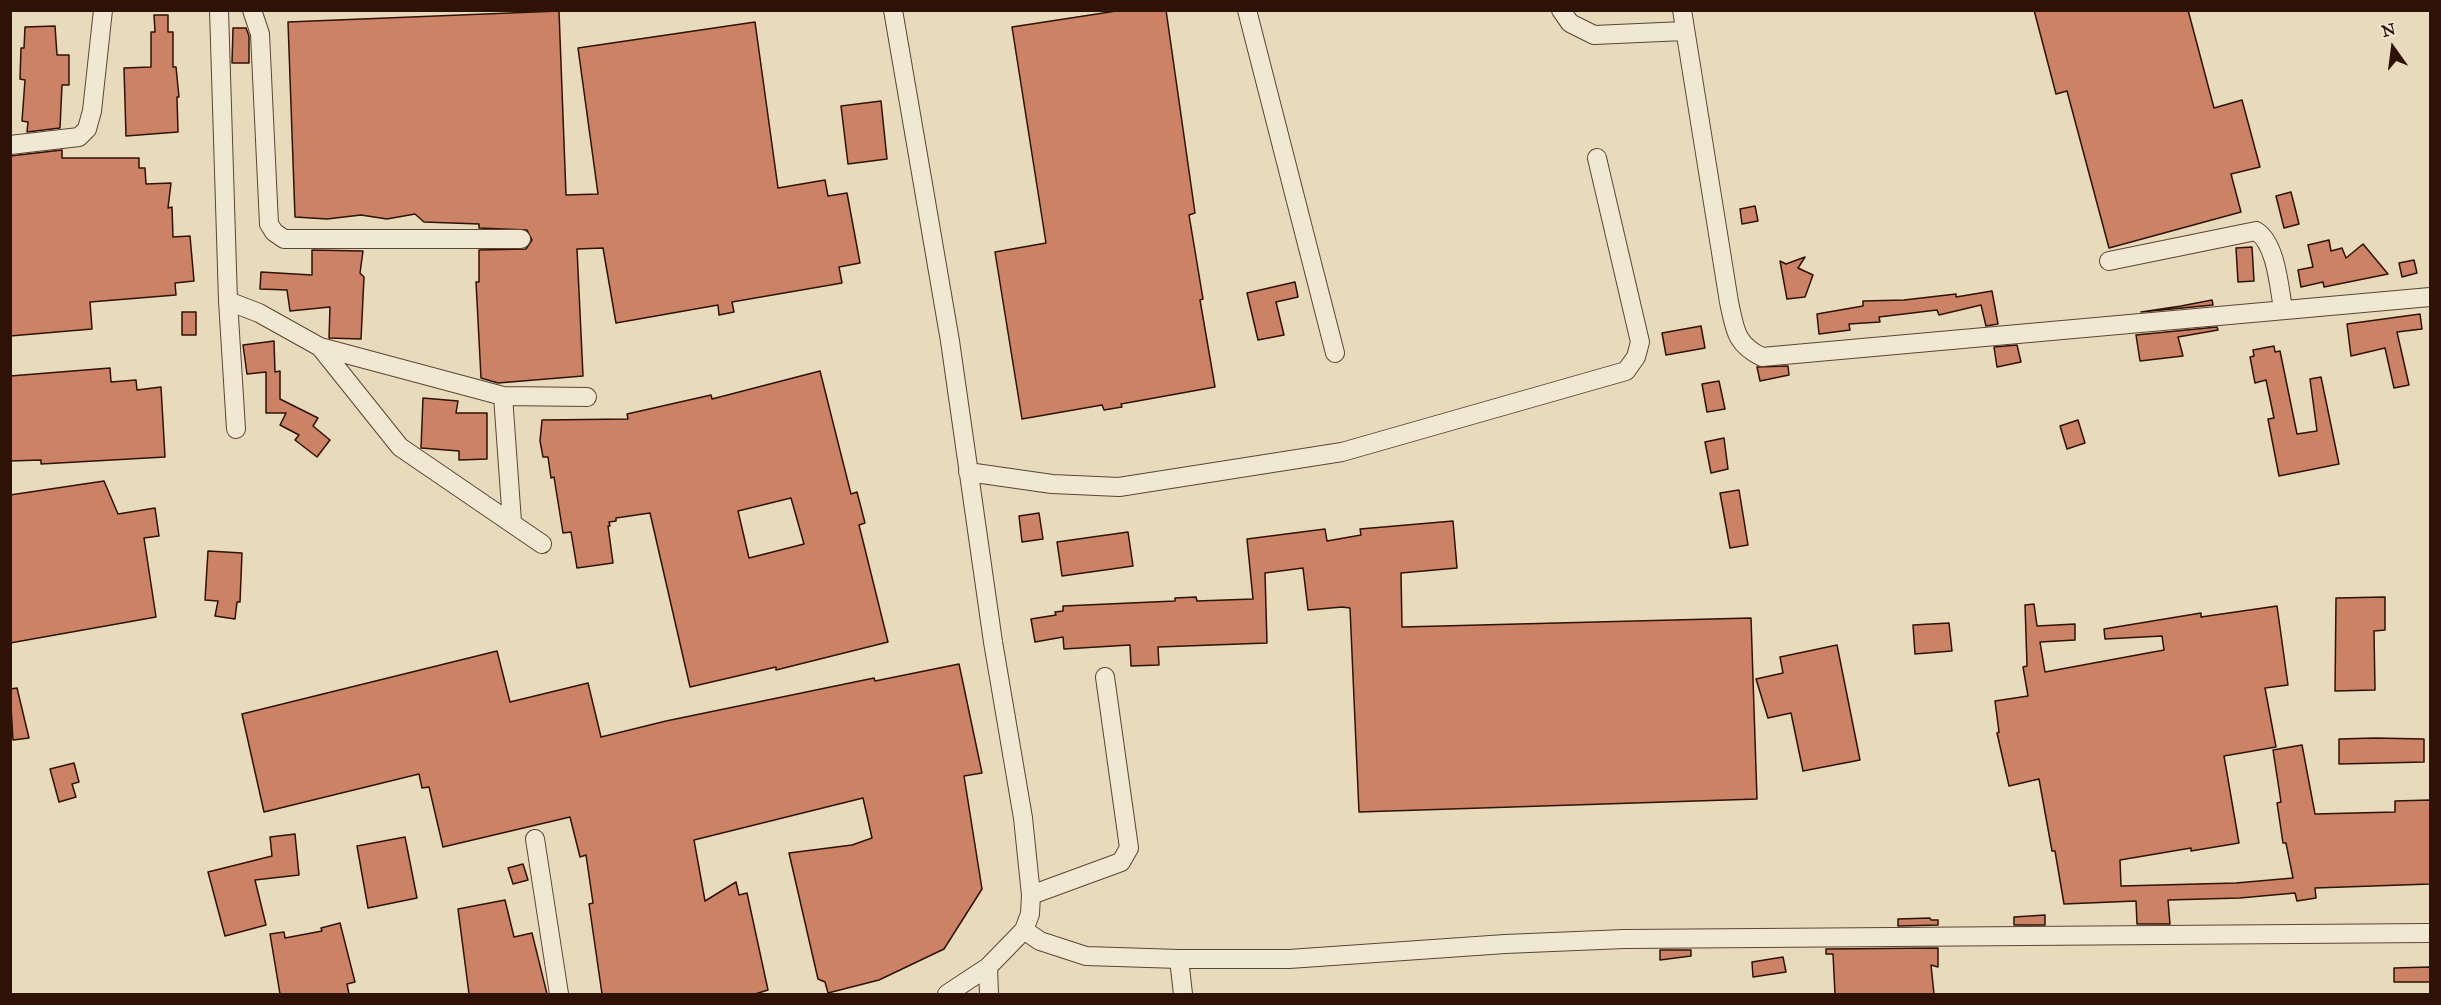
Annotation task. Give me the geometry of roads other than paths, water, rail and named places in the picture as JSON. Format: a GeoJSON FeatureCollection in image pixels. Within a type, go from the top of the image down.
{"type":"FeatureCollection","features":[{"type":"Feature","properties":{"kind":"street"},"geometry":{"type":"LineString","coordinates":[[10,145],[79,137],[87,129],[92,111],[103,10]]}},
{"type":"Feature","properties":{"kind":"street"},"geometry":{"type":"LineString","coordinates":[[252,10],[260,34],[270,224],[274,232],[284,238],[521,239]]}},
{"type":"Feature","properties":{"kind":"street"},"geometry":{"type":"LineString","coordinates":[[893,10],[950,340],[993,642],[1023,818],[1031,895],[1030,914],[1023,930],[988,967],[947,994]]}},
{"type":"Feature","properties":{"kind":"street"},"geometry":{"type":"LineString","coordinates":[[1247,10],[1335,353]]}},
{"type":"Feature","properties":{"kind":"street"},"geometry":{"type":"LineString","coordinates":[[1561,10],[1570,23],[1594,35],[1684,31]]}},
{"type":"Feature","properties":{"kind":"street"},"geometry":{"type":"LineString","coordinates":[[1682,10],[1737,336],[1747,350],[1762,357],[2430,297]]}},
{"type":"Feature","properties":{"kind":"street"},"geometry":{"type":"LineString","coordinates":[[220,11],[228,301],[236,429]]}},
{"type":"Feature","properties":{"kind":"street"},"geometry":{"type":"LineString","coordinates":[[968,472],[1052,484],[1119,487],[1341,452],[1626,371],[1636,357],[1640,342],[1597,158]]}},
{"type":"Feature","properties":{"kind":"street"},"geometry":{"type":"LineString","coordinates":[[2109,261],[2256,231],[2264,236],[2270,245],[2283,309]]}},
{"type":"Feature","properties":{"kind":"street"},"geometry":{"type":"LineString","coordinates":[[228,301],[259,313],[320,347],[503,396],[587,398]]}},
{"type":"Feature","properties":{"kind":"street"},"geometry":{"type":"LineString","coordinates":[[320,347],[400,447],[542,544]]}},
{"type":"Feature","properties":{"kind":"street"},"geometry":{"type":"LineString","coordinates":[[503,396],[512,522]]}},
{"type":"Feature","properties":{"kind":"street"},"geometry":{"type":"LineString","coordinates":[[1031,895],[1121,862],[1129,848],[1105,677]]}},
{"type":"Feature","properties":{"kind":"street"},"geometry":{"type":"LineString","coordinates":[[535,839],[559,994]]}},
{"type":"Feature","properties":{"kind":"street"},"geometry":{"type":"LineString","coordinates":[[1023,930],[1040,941],[1086,956],[1179,958],[1289,958],[1624,939],[2430,933]]}},
{"type":"Feature","properties":{"kind":"street"},"geometry":{"type":"LineString","coordinates":[[1179,958],[1183,994]]}},
{"type":"Feature","properties":{"kind":"street"},"geometry":{"type":"LineString","coordinates":[[988,967],[989,994]]}}]}
